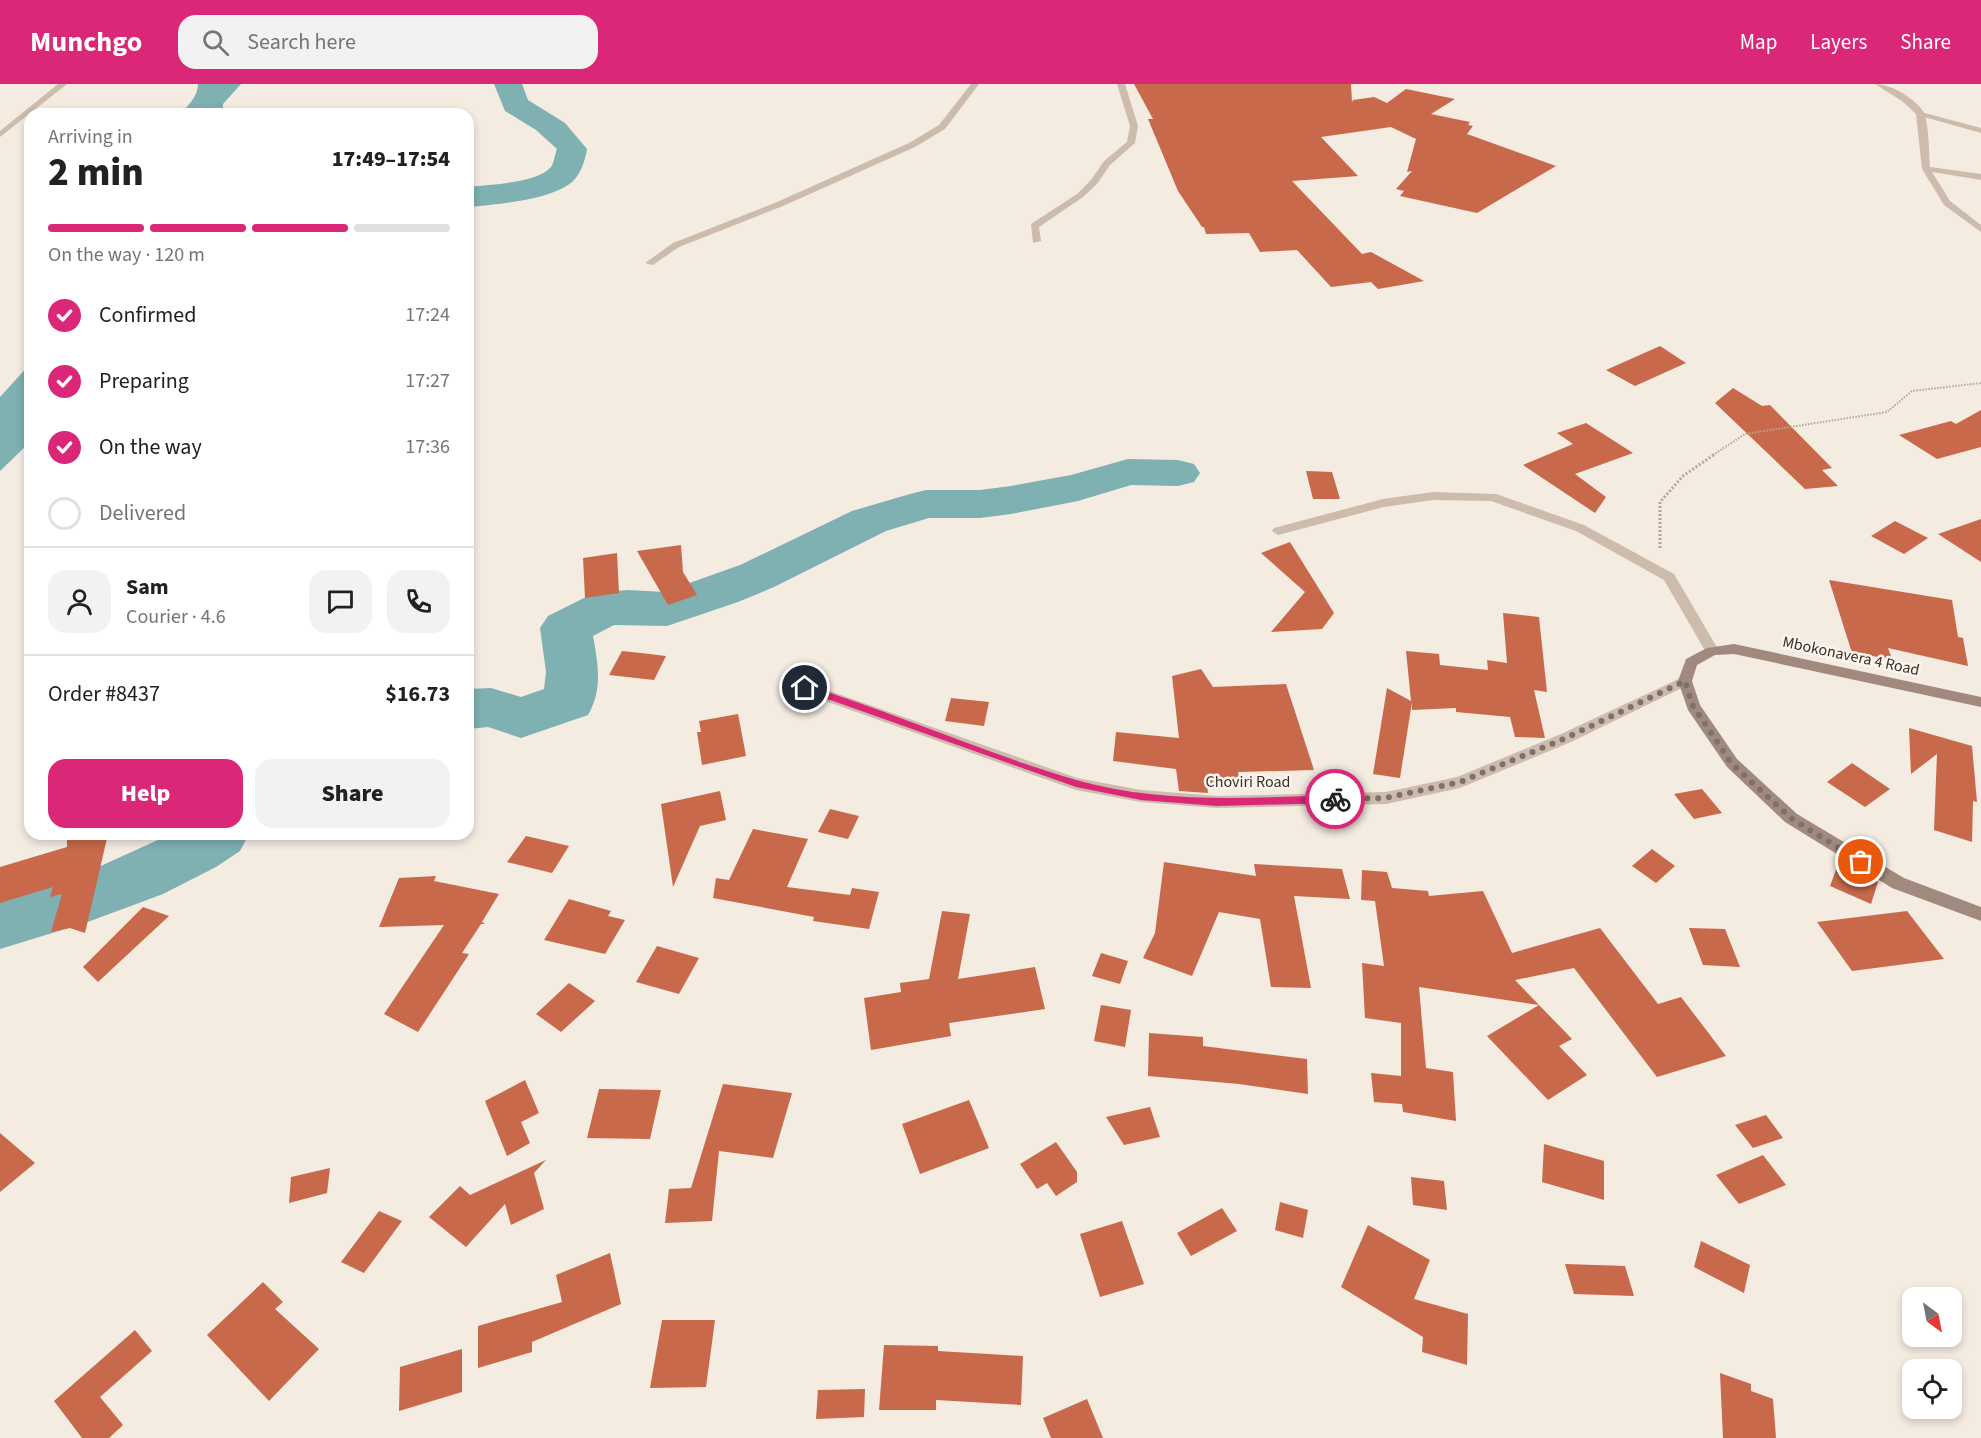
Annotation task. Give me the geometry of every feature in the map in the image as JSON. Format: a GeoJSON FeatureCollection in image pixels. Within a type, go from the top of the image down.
{"type":"FeatureCollection","features":[{"type":"Feature","properties":{"kind":"street"},"geometry":{"type":"LineString","coordinates":[[33,108],[63,84]]}},
{"type":"Feature","properties":{"kind":"street"},"geometry":{"type":"LineString","coordinates":[[650,263],[676,245],[780,204],[912,145],[942,127],[975,84]]}},
{"type":"Feature","properties":{"kind":"street"},"geometry":{"type":"LineString","coordinates":[[1036,241],[1034,226],[1075,201],[1094,182],[1107,163],[1131,144],[1135,124],[1122,93],[1121,84]]}},
{"type":"Feature","properties":{"kind":"street"},"geometry":{"type":"LineString","coordinates":[[1879,84],[1905,99],[1920,113],[1981,132]]}},
{"type":"Feature","properties":{"kind":"street"},"geometry":{"type":"LineString","coordinates":[[1920,113],[1926,169],[1947,203],[1981,229]]}},
{"type":"Feature","properties":{"kind":"street"},"geometry":{"type":"LineString","coordinates":[[0,135],[24,116]]}},
{"type":"Feature","properties":{"kind":"street"},"geometry":{"type":"LineString","coordinates":[[1926,169],[1981,177]]}},
{"type":"Feature","properties":{"kind":"street"},"geometry":{"type":"LineString","coordinates":[[1278,531],[1383,503],[1433,496],[1492,497],[1580,528],[1669,577],[1712,651],[1691,662],[1685,681],[1693,706],[1732,764],[1791,818],[1898,883],[1981,914]]}},
{"type":"Feature","properties":{"kind":"street","name":"Mbokonavera 4 Road"},"geometry":{"type":"LineString","coordinates":[[1712,651],[1734,649],[1981,702]]}},
{"type":"Feature","properties":{"kind":"street","name":"Choviri Road"},"geometry":{"type":"LineString","coordinates":[[805,688],[1076,784],[1141,796],[1217,802],[1386,798],[1460,782],[1566,738],[1685,681]]}},
{"type":"Feature","properties":{"kind":"path"},"geometry":{"type":"LineString","coordinates":[[1669,577],[1659,542],[1660,502],[1683,476],[1745,434],[1887,412],[1912,391],[1981,383]]}},
{"type":"Feature","properties":{"kind":"water"},"geometry":{"type":"Polygon","coordinates":[[[198,84],[241,84],[223,104],[223,108],[185,108],[198,88],[198,84]]]}},
{"type":"Feature","properties":{"kind":"water"},"geometry":{"type":"Polygon","coordinates":[[[24,371],[24,448],[0,471],[0,397],[24,371]]]}},
{"type":"Feature","properties":{"kind":"building"},"geometry":{"type":"Polygon","coordinates":[[[1134,84],[1351,84],[1352,102],[1374,97],[1387,103],[1406,89],[1455,99],[1431,114],[1470,122],[1468,125],[1473,126],[1467,134],[1556,166],[1477,213],[1400,196],[1404,191],[1396,189],[1412,171],[1407,172],[1416,139],[1391,127],[1321,137],[1358,176],[1292,181],[1362,254],[1371,252],[1424,281],[1378,289],[1371,282],[1331,287],[1297,250],[1260,252],[1249,233],[1206,234],[1204,227],[1178,191],[1148,119],[1153,119],[1134,84]]]}},
{"type":"Feature","properties":{"kind":"building"},"geometry":{"type":"Polygon","coordinates":[[[1660,346],[1686,363],[1635,386],[1606,370],[1660,346]]]}},
{"type":"Feature","properties":{"kind":"building"},"geometry":{"type":"Polygon","coordinates":[[[1733,388],[1762,406],[1770,405],[1832,468],[1822,470],[1838,486],[1805,489],[1715,403],[1733,388]]]}},
{"type":"Feature","properties":{"kind":"building"},"geometry":{"type":"Polygon","coordinates":[[[1981,410],[1981,447],[1937,459],[1899,435],[1951,421],[1956,424],[1981,410]]]}},
{"type":"Feature","properties":{"kind":"building"},"geometry":{"type":"Polygon","coordinates":[[[1586,423],[1633,453],[1575,474],[1606,497],[1595,513],[1523,465],[1573,444],[1557,433],[1586,423]]]}},
{"type":"Feature","properties":{"kind":"building"},"geometry":{"type":"Polygon","coordinates":[[[1306,471],[1332,472],[1340,499],[1313,499],[1306,471]]]}},
{"type":"Feature","properties":{"kind":"building"},"geometry":{"type":"Polygon","coordinates":[[[1981,519],[1981,562],[1938,534],[1981,519]]]}},
{"type":"Feature","properties":{"kind":"building"},"geometry":{"type":"Polygon","coordinates":[[[1895,521],[1928,538],[1904,554],[1871,536],[1895,521]]]}},
{"type":"Feature","properties":{"kind":"building"},"geometry":{"type":"Polygon","coordinates":[[[1290,542],[1334,613],[1322,629],[1271,632],[1305,592],[1261,553],[1290,542]]]}},
{"type":"Feature","properties":{"kind":"building"},"geometry":{"type":"Polygon","coordinates":[[[681,545],[683,572],[697,595],[668,605],[637,551],[681,545]]]}},
{"type":"Feature","properties":{"kind":"building"},"geometry":{"type":"Polygon","coordinates":[[[617,553],[619,593],[585,598],[583,558],[617,553]]]}},
{"type":"Feature","properties":{"kind":"building"},"geometry":{"type":"Polygon","coordinates":[[[1829,580],[1952,600],[1958,637],[1963,638],[1968,666],[1888,648],[1892,659],[1852,653],[1829,580]]]}},
{"type":"Feature","properties":{"kind":"building"},"geometry":{"type":"Polygon","coordinates":[[[1503,613],[1539,617],[1547,692],[1534,690],[1545,738],[1515,737],[1510,717],[1456,712],[1456,708],[1412,710],[1412,702],[1400,778],[1373,774],[1387,688],[1411,701],[1406,651],[1439,654],[1440,665],[1488,670],[1487,660],[1507,663],[1503,613]]]}},
{"type":"Feature","properties":{"kind":"building"},"geometry":{"type":"Polygon","coordinates":[[[622,651],[666,656],[654,680],[609,675],[622,651]]]}},
{"type":"Feature","properties":{"kind":"building"},"geometry":{"type":"Polygon","coordinates":[[[1201,669],[1213,687],[1286,684],[1314,770],[1238,772],[1240,784],[1207,785],[1208,793],[1179,791],[1176,769],[1113,761],[1116,732],[1179,738],[1172,676],[1201,669]]]}},
{"type":"Feature","properties":{"kind":"building"},"geometry":{"type":"Polygon","coordinates":[[[951,698],[989,702],[984,726],[945,721],[951,698]]]}},
{"type":"Feature","properties":{"kind":"building"},"geometry":{"type":"Polygon","coordinates":[[[738,714],[746,756],[702,765],[697,732],[701,732],[699,721],[738,714]]]}},
{"type":"Feature","properties":{"kind":"building"},"geometry":{"type":"Polygon","coordinates":[[[1909,728],[1972,746],[1977,802],[1973,801],[1972,842],[1934,830],[1937,754],[1911,774],[1909,728]]]}},
{"type":"Feature","properties":{"kind":"building"},"geometry":{"type":"Polygon","coordinates":[[[1852,763],[1890,789],[1865,807],[1827,782],[1852,763]]]}},
{"type":"Feature","properties":{"kind":"building"},"geometry":{"type":"Polygon","coordinates":[[[1702,789],[1722,813],[1694,819],[1674,794],[1702,789]]]}},
{"type":"Feature","properties":{"kind":"building"},"geometry":{"type":"Polygon","coordinates":[[[720,791],[726,820],[700,826],[673,887],[661,804],[720,791]]]}},
{"type":"Feature","properties":{"kind":"building"},"geometry":{"type":"Polygon","coordinates":[[[830,809],[859,816],[848,839],[818,832],[830,809]]]}},
{"type":"Feature","properties":{"kind":"building"},"geometry":{"type":"Polygon","coordinates":[[[753,829],[808,839],[787,887],[850,895],[852,888],[879,892],[869,929],[813,921],[814,917],[713,898],[716,878],[729,880],[753,829]]]}},
{"type":"Feature","properties":{"kind":"building"},"geometry":{"type":"Polygon","coordinates":[[[526,836],[569,846],[552,873],[507,862],[526,836]]]}},
{"type":"Feature","properties":{"kind":"building"},"geometry":{"type":"Polygon","coordinates":[[[67,840],[107,840],[85,933],[70,928],[51,932],[62,894],[50,897],[53,887],[0,903],[0,867],[67,847],[67,840]]]}},
{"type":"Feature","properties":{"kind":"building"},"geometry":{"type":"Polygon","coordinates":[[[1652,849],[1675,866],[1656,883],[1632,866],[1652,849]]]}},
{"type":"Feature","properties":{"kind":"building"},"geometry":{"type":"Polygon","coordinates":[[[1840,859],[1878,882],[1871,904],[1830,886],[1840,859]]]}},
{"type":"Feature","properties":{"kind":"building"},"geometry":{"type":"Polygon","coordinates":[[[1164,862],[1256,876],[1254,864],[1342,869],[1350,899],[1294,896],[1311,988],[1271,987],[1260,919],[1219,912],[1192,976],[1143,958],[1155,933],[1164,862]]]}},
{"type":"Feature","properties":{"kind":"building"},"geometry":{"type":"Polygon","coordinates":[[[1362,870],[1387,872],[1392,888],[1428,891],[1429,896],[1483,891],[1512,953],[1600,928],[1658,1004],[1681,997],[1726,1056],[1657,1077],[1574,968],[1515,980],[1539,1005],[1419,987],[1426,1068],[1453,1072],[1456,1121],[1403,1112],[1402,1104],[1374,1102],[1371,1073],[1401,1076],[1401,1023],[1365,1018],[1362,963],[1384,966],[1375,901],[1361,900],[1362,870]]]}},
{"type":"Feature","properties":{"kind":"building"},"geometry":{"type":"Polygon","coordinates":[[[436,876],[434,881],[499,894],[482,922],[485,924],[481,924],[462,953],[469,954],[418,1032],[384,1014],[444,925],[379,927],[399,878],[436,876]]]}},
{"type":"Feature","properties":{"kind":"building"},"geometry":{"type":"Polygon","coordinates":[[[569,899],[611,911],[608,916],[625,920],[605,954],[544,940],[569,899]]]}},
{"type":"Feature","properties":{"kind":"building"},"geometry":{"type":"Polygon","coordinates":[[[143,907],[169,916],[98,982],[83,967],[143,907]]]}},
{"type":"Feature","properties":{"kind":"building"},"geometry":{"type":"Polygon","coordinates":[[[942,911],[970,914],[958,979],[1035,967],[1045,1009],[949,1023],[951,1036],[871,1050],[864,998],[901,992],[900,983],[929,979],[942,911]]]}},
{"type":"Feature","properties":{"kind":"building"},"geometry":{"type":"Polygon","coordinates":[[[1907,911],[1944,959],[1852,971],[1817,922],[1907,911]]]}},
{"type":"Feature","properties":{"kind":"building"},"geometry":{"type":"Polygon","coordinates":[[[1689,928],[1725,929],[1740,967],[1703,965],[1689,928]]]}},
{"type":"Feature","properties":{"kind":"building"},"geometry":{"type":"Polygon","coordinates":[[[657,946],[699,958],[679,994],[636,982],[657,946]]]}},
{"type":"Feature","properties":{"kind":"building"},"geometry":{"type":"Polygon","coordinates":[[[1101,953],[1128,961],[1120,984],[1092,976],[1101,953]]]}},
{"type":"Feature","properties":{"kind":"building"},"geometry":{"type":"Polygon","coordinates":[[[569,983],[595,1001],[561,1032],[536,1014],[569,983]]]}},
{"type":"Feature","properties":{"kind":"building"},"geometry":{"type":"Polygon","coordinates":[[[1101,1005],[1131,1010],[1125,1047],[1094,1041],[1101,1005]]]}},
{"type":"Feature","properties":{"kind":"building"},"geometry":{"type":"Polygon","coordinates":[[[1539,1005],[1572,1039],[1559,1046],[1587,1075],[1548,1100],[1487,1036],[1539,1005]]]}},
{"type":"Feature","properties":{"kind":"building"},"geometry":{"type":"Polygon","coordinates":[[[1149,1033],[1203,1037],[1203,1046],[1307,1059],[1308,1094],[1239,1084],[1148,1076],[1149,1033]]]}},
{"type":"Feature","properties":{"kind":"building"},"geometry":{"type":"Polygon","coordinates":[[[525,1080],[539,1113],[521,1122],[530,1143],[507,1156],[485,1101],[525,1080]]]}},
{"type":"Feature","properties":{"kind":"building"},"geometry":{"type":"Polygon","coordinates":[[[723,1084],[792,1093],[773,1158],[719,1151],[712,1221],[665,1223],[669,1189],[691,1188],[723,1084]]]}},
{"type":"Feature","properties":{"kind":"building"},"geometry":{"type":"Polygon","coordinates":[[[599,1089],[661,1090],[650,1139],[587,1138],[599,1089]]]}},
{"type":"Feature","properties":{"kind":"building"},"geometry":{"type":"Polygon","coordinates":[[[969,1100],[989,1148],[920,1174],[902,1124],[969,1100]]]}},
{"type":"Feature","properties":{"kind":"building"},"geometry":{"type":"Polygon","coordinates":[[[1150,1107],[1160,1137],[1124,1145],[1106,1117],[1150,1107]]]}},
{"type":"Feature","properties":{"kind":"building"},"geometry":{"type":"Polygon","coordinates":[[[1766,1115],[1783,1138],[1753,1148],[1735,1125],[1766,1115]]]}},
{"type":"Feature","properties":{"kind":"building"},"geometry":{"type":"Polygon","coordinates":[[[0,1133],[35,1163],[0,1192],[0,1133]]]}},
{"type":"Feature","properties":{"kind":"building"},"geometry":{"type":"Polygon","coordinates":[[[1056,1142],[1077,1172],[1077,1182],[1056,1196],[1047,1183],[1037,1189],[1020,1164],[1056,1142]]]}},
{"type":"Feature","properties":{"kind":"building"},"geometry":{"type":"Polygon","coordinates":[[[1544,1144],[1604,1161],[1604,1200],[1542,1182],[1544,1144]]]}},
{"type":"Feature","properties":{"kind":"building"},"geometry":{"type":"Polygon","coordinates":[[[1763,1155],[1786,1185],[1739,1204],[1716,1175],[1763,1155]]]}},
{"type":"Feature","properties":{"kind":"building"},"geometry":{"type":"Polygon","coordinates":[[[546,1160],[534,1173],[544,1209],[511,1225],[505,1204],[466,1247],[429,1217],[460,1186],[470,1195],[546,1160]]]}},
{"type":"Feature","properties":{"kind":"building"},"geometry":{"type":"Polygon","coordinates":[[[330,1168],[327,1193],[289,1203],[291,1177],[330,1168]]]}},
{"type":"Feature","properties":{"kind":"building"},"geometry":{"type":"Polygon","coordinates":[[[1411,1177],[1444,1181],[1447,1210],[1413,1205],[1411,1177]]]}},
{"type":"Feature","properties":{"kind":"building"},"geometry":{"type":"Polygon","coordinates":[[[1280,1202],[1308,1210],[1303,1238],[1275,1230],[1280,1202]]]}},
{"type":"Feature","properties":{"kind":"building"},"geometry":{"type":"Polygon","coordinates":[[[1222,1208],[1237,1231],[1191,1256],[1177,1233],[1222,1208]]]}},
{"type":"Feature","properties":{"kind":"building"},"geometry":{"type":"Polygon","coordinates":[[[379,1211],[402,1221],[364,1273],[341,1262],[379,1211]]]}},
{"type":"Feature","properties":{"kind":"building"},"geometry":{"type":"Polygon","coordinates":[[[1122,1221],[1144,1284],[1100,1297],[1080,1234],[1122,1221]]]}},
{"type":"Feature","properties":{"kind":"building"},"geometry":{"type":"Polygon","coordinates":[[[1368,1225],[1430,1260],[1414,1299],[1468,1314],[1467,1365],[1422,1352],[1423,1337],[1341,1287],[1368,1225]]]}},
{"type":"Feature","properties":{"kind":"building"},"geometry":{"type":"Polygon","coordinates":[[[1701,1241],[1750,1265],[1744,1293],[1694,1267],[1701,1241]]]}},
{"type":"Feature","properties":{"kind":"building"},"geometry":{"type":"Polygon","coordinates":[[[610,1253],[621,1304],[532,1342],[532,1352],[478,1368],[478,1326],[562,1302],[556,1275],[610,1253]]]}},
{"type":"Feature","properties":{"kind":"building"},"geometry":{"type":"Polygon","coordinates":[[[1565,1264],[1625,1266],[1634,1296],[1574,1294],[1565,1264]]]}},
{"type":"Feature","properties":{"kind":"building"},"geometry":{"type":"Polygon","coordinates":[[[263,1282],[283,1302],[275,1309],[319,1349],[269,1401],[207,1335],[263,1282]]]}},
{"type":"Feature","properties":{"kind":"building"},"geometry":{"type":"Polygon","coordinates":[[[662,1320],[715,1320],[706,1387],[650,1388],[662,1320]]]}},
{"type":"Feature","properties":{"kind":"building"},"geometry":{"type":"Polygon","coordinates":[[[135,1330],[152,1351],[100,1397],[123,1425],[109,1438],[82,1438],[54,1401],[135,1330]]]}},
{"type":"Feature","properties":{"kind":"building"},"geometry":{"type":"Polygon","coordinates":[[[884,1345],[938,1346],[938,1351],[1023,1356],[1021,1405],[936,1400],[936,1410],[879,1410],[884,1345]]]}},
{"type":"Feature","properties":{"kind":"building"},"geometry":{"type":"Polygon","coordinates":[[[462,1349],[462,1392],[399,1411],[400,1367],[462,1349]]]}},
{"type":"Feature","properties":{"kind":"building"},"geometry":{"type":"Polygon","coordinates":[[[1720,1373],[1751,1384],[1751,1391],[1773,1399],[1776,1438],[1723,1438],[1720,1373]]]}},
{"type":"Feature","properties":{"kind":"building"},"geometry":{"type":"Polygon","coordinates":[[[865,1389],[864,1417],[816,1419],[818,1390],[865,1389]]]}},
{"type":"Feature","properties":{"kind":"building"},"geometry":{"type":"Polygon","coordinates":[[[1087,1399],[1103,1438],[1051,1438],[1043,1418],[1087,1399]]]}},
{"type":"Feature","properties":{"kind":"waterway"},"geometry":{"type":"LineString","coordinates":[[474,196],[516,191],[542,184],[561,175],[568,163],[572,149],[567,142],[546,124],[515,105],[508,84]]}},
{"type":"Feature","properties":{"kind":"waterway"},"geometry":{"type":"LineString","coordinates":[[474,708],[491,707],[521,718],[569,701],[573,672],[566,628],[604,609],[628,607],[667,609],[757,576],[869,521],[926,504],[980,504],[1011,500],[1078,487],[1128,472],[1178,473]]}},
{"type":"Feature","properties":{"kind":"waterway"},"geometry":{"type":"LineString","coordinates":[[0,922],[114,888],[169,864],[210,840]]}},
{"type":"Feature","properties":{"kind":"way so far"},"geometry":{"type":"LineString","coordinates":[[1335,799],[1386,798],[1460,782],[1566,738],[1685,681],[1693,706],[1732,764],[1791,818],[1861,862]]}},
{"type":"Feature","properties":{"kind":"route"},"geometry":{"type":"LineString","coordinates":[[805,688],[1076,784],[1141,796],[1217,802],[1335,799]]}}]}
